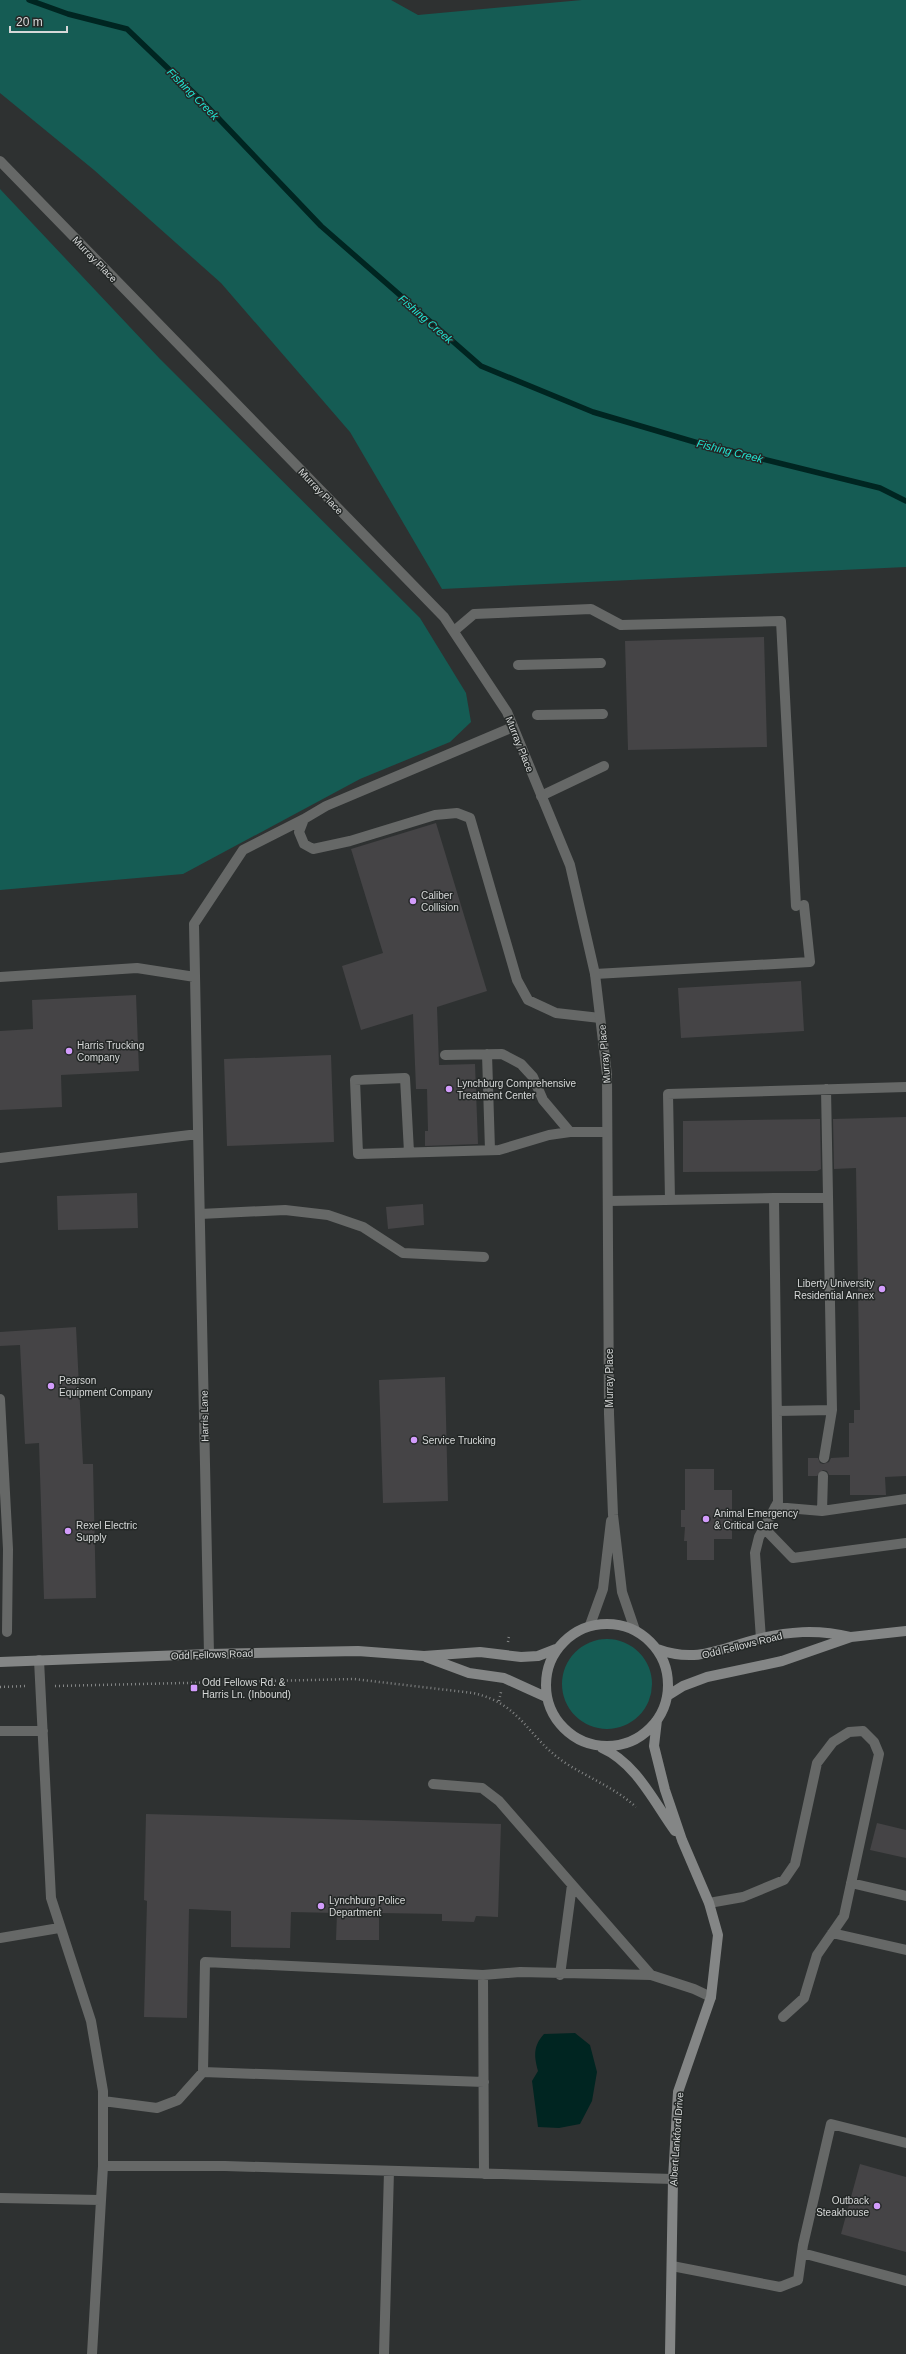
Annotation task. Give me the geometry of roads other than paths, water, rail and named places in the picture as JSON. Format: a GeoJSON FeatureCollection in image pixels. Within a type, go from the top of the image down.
{"type":"FeatureCollection","features":[{"type":"Feature","properties":{"kind":"main road"},"geometry":{"type":"LineString","coordinates":[[605,1623],[620,1624],[635,1630],[647,1638],[657,1649],[664,1662],[668,1677],[667,1696],[657,1720],[647,1731],[634,1740],[610,1746],[598,1746],[580,1740],[564,1730],[556,1720],[546,1697],[546,1672],[556,1649],[577,1631],[590,1625],[605,1623]]}},
{"type":"Feature","properties":{"kind":"main road","name":"Odd Fellows Road"},"geometry":{"type":"LineString","coordinates":[[657,1649],[674,1655],[704,1656],[761,1639],[802,1631],[826,1631],[851,1637]]}},
{"type":"Feature","properties":{"kind":"main road","name":"Odd Fellows Road"},"geometry":{"type":"LineString","coordinates":[[667,1696],[683,1686],[707,1677],[782,1661],[851,1637],[906,1631]]}},
{"type":"Feature","properties":{"kind":"main road","name":"Odd Fellows Road"},"geometry":{"type":"LineString","coordinates":[[0,1662],[209,1654],[358,1651],[424,1656],[480,1652],[520,1657],[538,1656],[556,1649]]}},
{"type":"Feature","properties":{"kind":"main road","name":"Odd Fellows Road"},"geometry":{"type":"LineString","coordinates":[[424,1656],[469,1673],[504,1678],[546,1697]]}},
{"type":"Feature","properties":{"kind":"main road","name":"Albert Lankford Drive"},"geometry":{"type":"LineString","coordinates":[[657,1720],[654,1746],[665,1790],[682,1840],[709,1903],[718,1935],[710,1996],[678,2092],[673,2179],[670,2354]]}},
{"type":"Feature","properties":{"kind":"main road","name":"Albert Lankford Drive"},"geometry":{"type":"LineString","coordinates":[[598,1746],[613,1753],[636,1776],[682,1840]]}},
{"type":"Feature","properties":{"kind":"street","name":"Murray Place"},"geometry":{"type":"LineString","coordinates":[[0,161],[439,612],[454,631],[507,712],[570,865],[595,974],[607,1075],[609,1414],[612,1515],[622,1592],[635,1630]]}},
{"type":"Feature","properties":{"kind":"street"},"geometry":{"type":"LineString","coordinates":[[454,631],[474,614],[591,609],[622,625],[781,621],[800,906],[810,962],[595,974]]}},
{"type":"Feature","properties":{"kind":"street"},"geometry":{"type":"LineString","coordinates":[[518,665],[601,663]]}},
{"type":"Feature","properties":{"kind":"street"},"geometry":{"type":"LineString","coordinates":[[537,715],[603,714]]}},
{"type":"Feature","properties":{"kind":"street","name":"Harris Lane"},"geometry":{"type":"LineString","coordinates":[[209,1654],[194,924],[243,850],[326,806],[513,727]]}},
{"type":"Feature","properties":{"kind":"street"},"geometry":{"type":"LineString","coordinates":[[541,796],[604,766]]}},
{"type":"Feature","properties":{"kind":"street"},"geometry":{"type":"LineString","coordinates":[[304,819],[299,832],[304,844],[313,849],[350,841],[435,815],[457,813],[470,818],[517,980],[528,1000],[556,1013],[600,1018]]}},
{"type":"Feature","properties":{"kind":"street"},"geometry":{"type":"LineString","coordinates":[[0,977],[137,968],[195,977]]}},
{"type":"Feature","properties":{"kind":"street"},"geometry":{"type":"LineString","coordinates":[[487,1054],[490,1150]]}},
{"type":"Feature","properties":{"kind":"street"},"geometry":{"type":"LineString","coordinates":[[445,1055],[502,1054],[521,1064],[533,1077],[543,1100],[570,1132]]}},
{"type":"Feature","properties":{"kind":"street"},"geometry":{"type":"LineString","coordinates":[[409,1152],[405,1078],[355,1080],[358,1154],[499,1150],[549,1135],[570,1132],[607,1132]]}},
{"type":"Feature","properties":{"kind":"street"},"geometry":{"type":"LineString","coordinates":[[670,1200],[668,1094],[906,1087]]}},
{"type":"Feature","properties":{"kind":"street"},"geometry":{"type":"LineString","coordinates":[[824,1458],[832,1410],[826,1089]]}},
{"type":"Feature","properties":{"kind":"street"},"geometry":{"type":"LineString","coordinates":[[0,1158],[198,1134]]}},
{"type":"Feature","properties":{"kind":"street"},"geometry":{"type":"LineString","coordinates":[[761,1639],[755,1553],[764,1528],[778,1502],[774,1198]]}},
{"type":"Feature","properties":{"kind":"street"},"geometry":{"type":"LineString","coordinates":[[608,1201],[828,1198]]}},
{"type":"Feature","properties":{"kind":"street"},"geometry":{"type":"LineString","coordinates":[[200,1214],[285,1210],[328,1215],[363,1227],[403,1253],[484,1257]]}},
{"type":"Feature","properties":{"kind":"street"},"geometry":{"type":"LineString","coordinates":[[0,1399],[8,1549],[7,1632]]}},
{"type":"Feature","properties":{"kind":"street"},"geometry":{"type":"LineString","coordinates":[[777,1411],[832,1410]]}},
{"type":"Feature","properties":{"kind":"street"},"geometry":{"type":"LineString","coordinates":[[822,1511],[823,1476]]}},
{"type":"Feature","properties":{"kind":"street"},"geometry":{"type":"LineString","coordinates":[[775,1508],[822,1511],[906,1499]]}},
{"type":"Feature","properties":{"kind":"street","name":"Murray Place"},"geometry":{"type":"LineString","coordinates":[[590,1625],[603,1589],[608,1536],[612,1515]]}},
{"type":"Feature","properties":{"kind":"street"},"geometry":{"type":"LineString","coordinates":[[764,1528],[793,1558],[906,1543]]}},
{"type":"Feature","properties":{"kind":"street"},"geometry":{"type":"LineString","coordinates":[[39,1660],[51,1898],[59,1928],[91,2021],[103,2101],[103,2166],[92,2354]]}},
{"type":"Feature","properties":{"kind":"street"},"geometry":{"type":"LineString","coordinates":[[0,1731],[43,1731]]}},
{"type":"Feature","properties":{"kind":"street"},"geometry":{"type":"LineString","coordinates":[[709,1903],[743,1896],[784,1880],[796,1864],[817,1763],[833,1742],[849,1732],[864,1731],[874,1742],[879,1754],[844,1916],[817,1955],[804,1998],[783,2017]]}},
{"type":"Feature","properties":{"kind":"street"},"geometry":{"type":"LineString","coordinates":[[433,1784],[482,1788],[499,1801],[651,1975]]}},
{"type":"Feature","properties":{"kind":"street"},"geometry":{"type":"LineString","coordinates":[[851,1883],[906,1896]]}},
{"type":"Feature","properties":{"kind":"street"},"geometry":{"type":"LineString","coordinates":[[560,1975],[572,1885]]}},
{"type":"Feature","properties":{"kind":"street"},"geometry":{"type":"LineString","coordinates":[[0,1938],[11,1938],[59,1928]]}},
{"type":"Feature","properties":{"kind":"street"},"geometry":{"type":"LineString","coordinates":[[832,1932],[906,1950]]}},
{"type":"Feature","properties":{"kind":"street"},"geometry":{"type":"LineString","coordinates":[[103,2101],[157,2108],[178,2100],[203,2072],[205,1962],[483,1975],[520,1972],[560,1975],[651,1975],[694,1989],[710,1996]]}},
{"type":"Feature","properties":{"kind":"street"},"geometry":{"type":"LineString","coordinates":[[483,1975],[484,2174]]}},
{"type":"Feature","properties":{"kind":"street"},"geometry":{"type":"LineString","coordinates":[[203,2072],[484,2082]]}},
{"type":"Feature","properties":{"kind":"street"},"geometry":{"type":"LineString","coordinates":[[672,2266],[780,2287],[798,2280],[802,2253],[831,2124],[906,2143]]}},
{"type":"Feature","properties":{"kind":"street"},"geometry":{"type":"LineString","coordinates":[[103,2166],[225,2166],[673,2179]]}},
{"type":"Feature","properties":{"kind":"street"},"geometry":{"type":"LineString","coordinates":[[384,2354],[389,2171]]}},
{"type":"Feature","properties":{"kind":"street"},"geometry":{"type":"LineString","coordinates":[[0,2198],[100,2200]]}},
{"type":"Feature","properties":{"kind":"street"},"geometry":{"type":"LineString","coordinates":[[802,2253],[906,2281]]}},
{"type":"Feature","properties":{"kind":"waterway","name":"Fishing Creek"},"geometry":{"type":"LineString","coordinates":[[29,0],[68,14],[127,29],[200,99],[321,226],[481,366],[593,412],[698,443],[880,488],[906,501]]}},
{"type":"Feature","properties":{"kind":"place","name":"Caliber Collision"},"geometry":{"type":"Point","coordinates":[413,901]}},
{"type":"Feature","properties":{"kind":"place","name":"Harris Trucking Company"},"geometry":{"type":"Point","coordinates":[69,1051]}},
{"type":"Feature","properties":{"kind":"place","name":"Lynchburg Comprehensive Treatment Center"},"geometry":{"type":"Point","coordinates":[449,1089]}},
{"type":"Feature","properties":{"kind":"place","name":"Liberty University Residential Annex"},"geometry":{"type":"Point","coordinates":[882,1289]}},
{"type":"Feature","properties":{"kind":"place","name":"Pearson Equipment Company"},"geometry":{"type":"Point","coordinates":[51,1386]}},
{"type":"Feature","properties":{"kind":"place","name":"Service Trucking"},"geometry":{"type":"Point","coordinates":[414,1440]}},
{"type":"Feature","properties":{"kind":"place","name":"Animal Emergency & Critical Care"},"geometry":{"type":"Point","coordinates":[706,1519]}},
{"type":"Feature","properties":{"kind":"place","name":"Rexel Electric Supply"},"geometry":{"type":"Point","coordinates":[68,1531]}},
{"type":"Feature","properties":{"kind":"place","name":"Odd Fellows Rd. & Harris Ln. (Inbound)"},"geometry":{"type":"Point","coordinates":[194,1688]}},
{"type":"Feature","properties":{"kind":"place","name":"Lynchburg Police Department"},"geometry":{"type":"Point","coordinates":[321,1906]}},
{"type":"Feature","properties":{"kind":"place","name":"Outback Steakhouse"},"geometry":{"type":"Point","coordinates":[877,2206]}}]}
